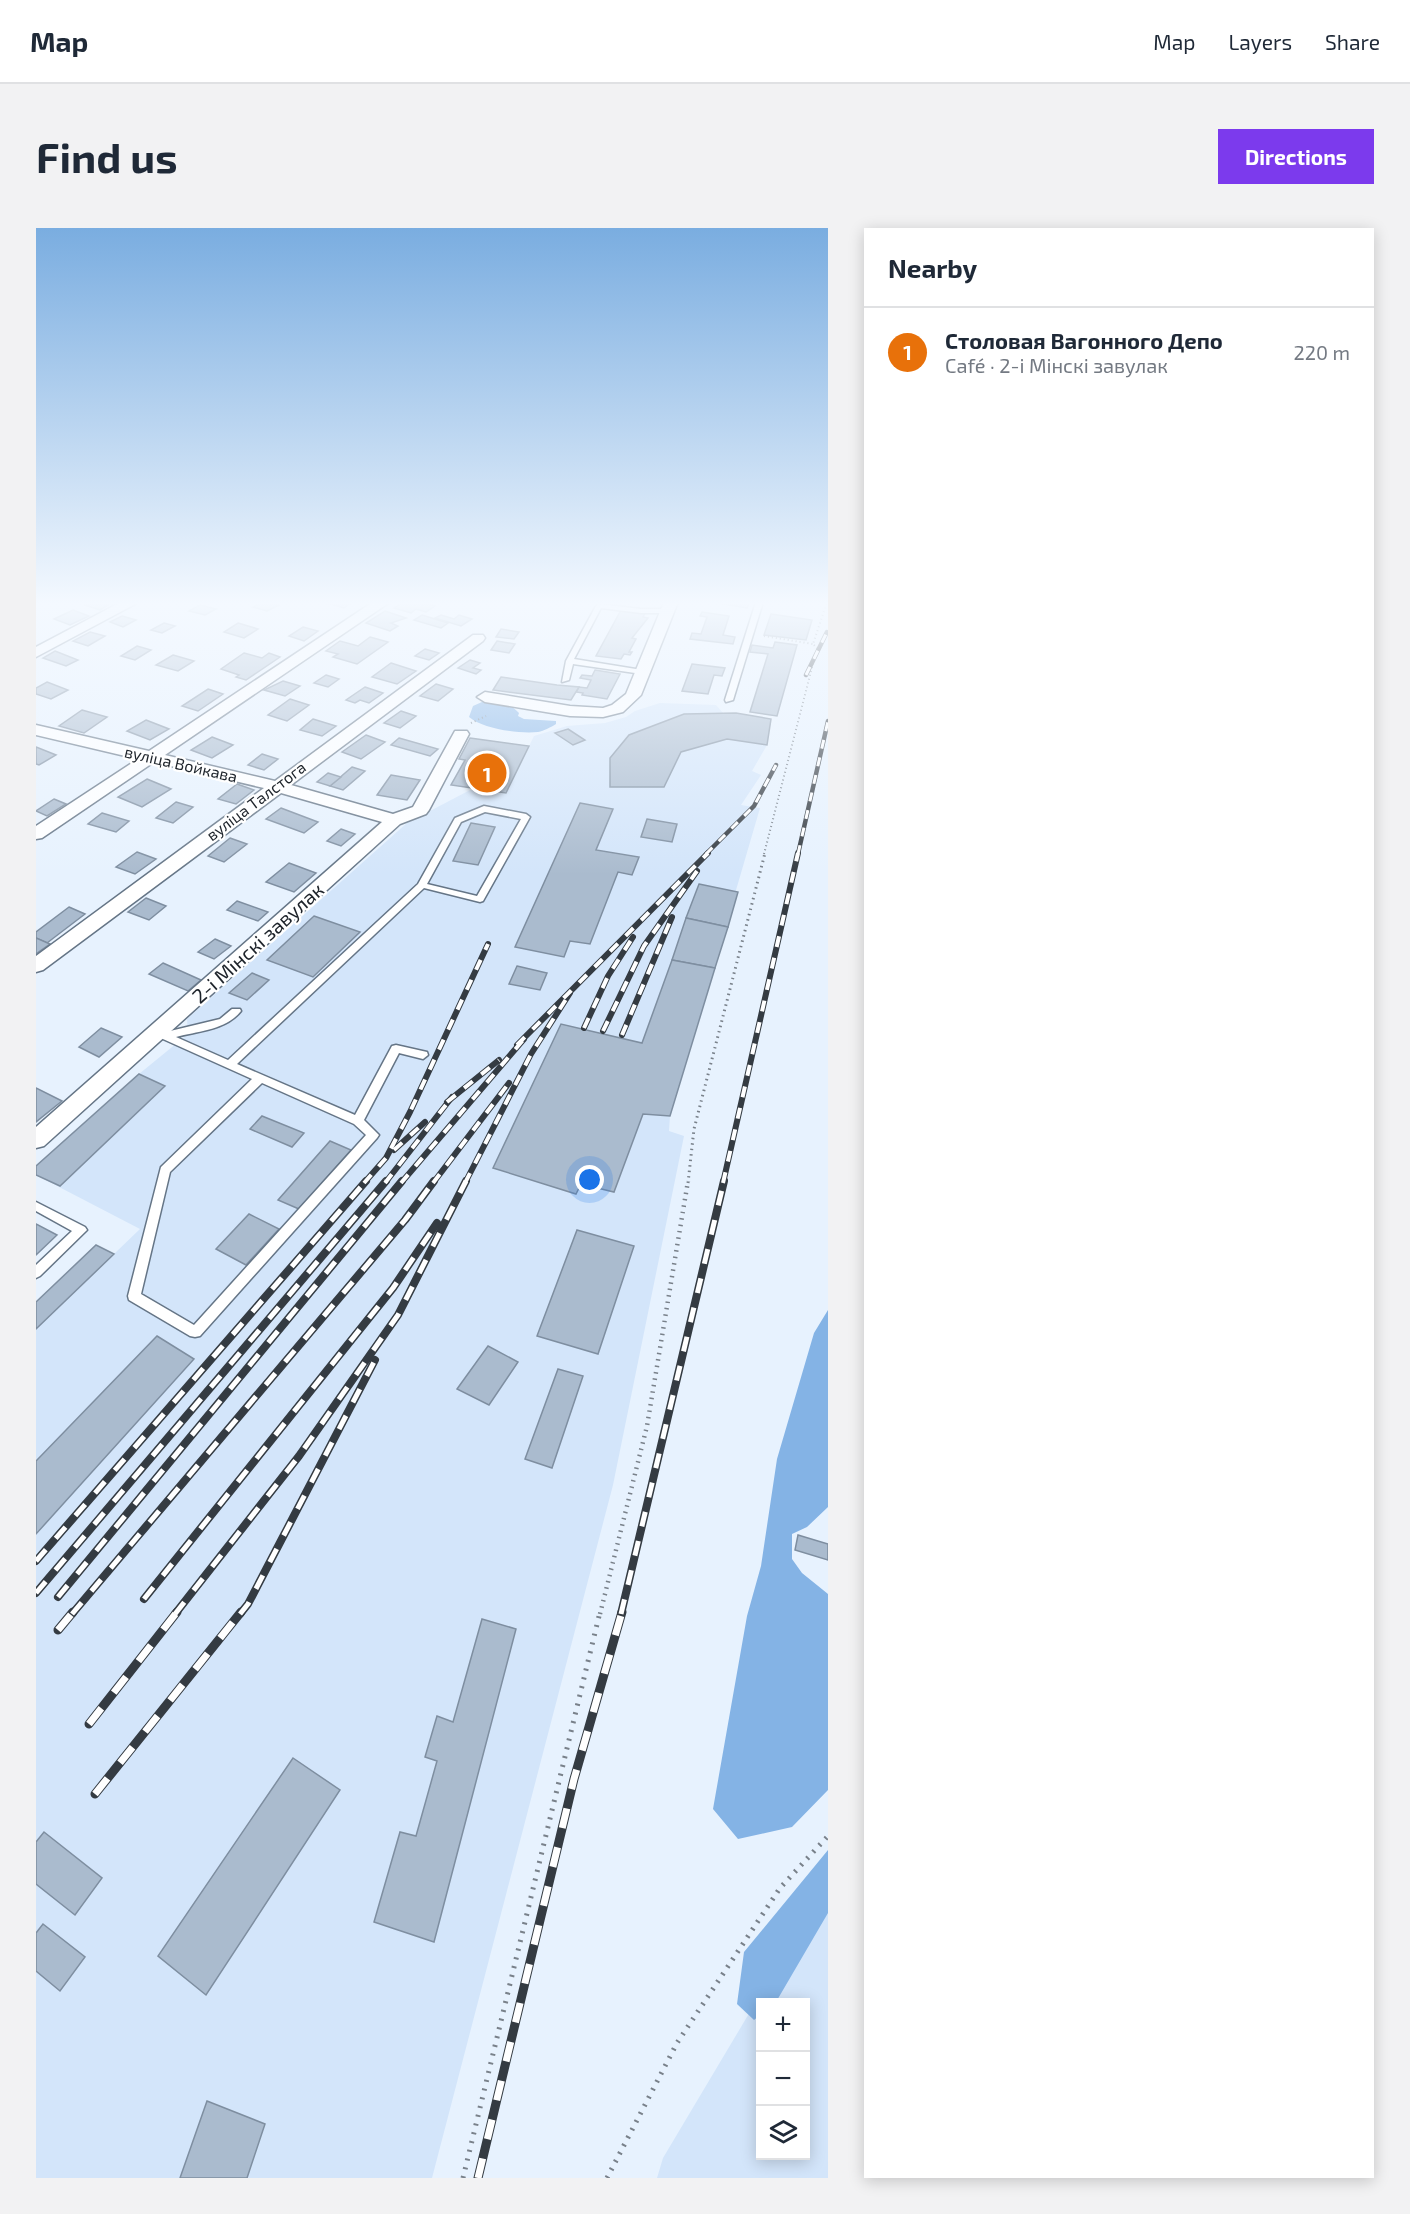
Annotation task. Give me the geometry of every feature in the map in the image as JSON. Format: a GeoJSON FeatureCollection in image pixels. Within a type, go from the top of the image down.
{"type":"FeatureCollection","features":[{"type":"Feature","properties":{"kind":"street"},"geometry":{"type":"LineString","coordinates":[[36,834],[248,693]]}},
{"type":"Feature","properties":{"kind":"street","name":"вуліца Талстога"},"geometry":{"type":"LineString","coordinates":[[36,966],[403,693]]}},
{"type":"Feature","properties":{"kind":"street"},"geometry":{"type":"LineString","coordinates":[[485,697],[569,710],[604,712],[616,710],[625,705],[634,693]]}},
{"type":"Feature","properties":{"kind":"street","name":"вуліца Войкава"},"geometry":{"type":"LineString","coordinates":[[37,731],[276,786],[394,820]]}},
{"type":"Feature","properties":{"kind":"street","name":"2-і Мінскі завулак"},"geometry":{"type":"LineString","coordinates":[[36,1140],[162,1034],[394,820],[420,810],[461,734]]}},
{"type":"Feature","properties":{"kind":"lane"},"geometry":{"type":"LineString","coordinates":[[729,700],[731,693]]}},
{"type":"Feature","properties":{"kind":"lane"},"geometry":{"type":"LineString","coordinates":[[230,1064],[422,885],[458,820],[484,810],[526,817],[480,899],[422,885]]}},
{"type":"Feature","properties":{"kind":"lane"},"geometry":{"type":"LineString","coordinates":[[162,1034],[224,1022],[236,1011]]}},
{"type":"Feature","properties":{"kind":"lane"},"geometry":{"type":"LineString","coordinates":[[162,1034],[261,1077],[358,1121],[373,1135],[195,1332],[134,1296],[165,1170],[261,1077]]}},
{"type":"Feature","properties":{"kind":"lane"},"geometry":{"type":"LineString","coordinates":[[358,1121],[396,1048],[423,1055]]}},
{"type":"Feature","properties":{"kind":"lane"},"geometry":{"type":"LineString","coordinates":[[36,1206],[81,1230],[36,1273]]}},
{"type":"Feature","properties":{"kind":"path"},"geometry":{"type":"LineString","coordinates":[[463,2178],[568,1740],[647,1426],[688,1185],[694,1129],[805,693]]}},
{"type":"Feature","properties":{"kind":"path"},"geometry":{"type":"LineString","coordinates":[[607,2178],[677,2043],[780,1888],[828,1836]]}},
{"type":"Feature","properties":{"kind":"shaded area"},"geometry":{"type":"Polygon","coordinates":[[[482,702],[507,705],[515,709],[519,713],[518,716],[524,719],[556,721],[556,724],[538,732],[492,728],[469,717],[473,706],[482,702]]]}},
{"type":"Feature","properties":{"kind":"shaded area"},"geometry":{"type":"Polygon","coordinates":[[[660,703],[716,705],[723,713],[771,719],[767,745],[752,771],[761,775],[741,805],[760,808],[670,1116],[669,1131],[684,1136],[613,1485],[432,2178],[36,2178],[36,1329],[140,1229],[36,1175],[36,1166],[139,1074],[188,1034],[187,1019],[407,823],[472,789],[506,793],[534,736],[567,726],[605,723],[660,703]]]}},
{"type":"Feature","properties":{"kind":"shaded area"},"geometry":{"type":"Polygon","coordinates":[[[828,1310],[828,1507],[807,1527],[792,1534],[792,1559],[802,1573],[828,1594],[828,1790],[792,1827],[738,1839],[713,1809],[747,1616],[761,1566],[777,1459],[814,1333],[828,1310]]]}},
{"type":"Feature","properties":{"kind":"shaded area"},"geometry":{"type":"Polygon","coordinates":[[[828,1850],[828,1913],[778,1998],[756,1998],[756,2018],[754,2020],[737,2004],[744,1952],[828,1850]]]}},
{"type":"Feature","properties":{"kind":"shaded area"},"geometry":{"type":"Polygon","coordinates":[[[828,1889],[828,2178],[657,2178],[663,2158],[756,2002],[756,2160],[810,2160],[810,1998],[758,1998],[816,1901],[828,1889]]]}},
{"type":"Feature","properties":{"kind":"building"},"geometry":{"type":"Polygon","coordinates":[[[36,693],[62,693],[51,699],[36,693]]]}},
{"type":"Feature","properties":{"kind":"building"},"geometry":{"type":"Polygon","coordinates":[[[202,693],[223,694],[198,711],[182,706],[202,693]]]}},
{"type":"Feature","properties":{"kind":"building"},"geometry":{"type":"Polygon","coordinates":[[[356,693],[383,693],[369,703],[360,700],[355,703],[346,700],[356,693]]]}},
{"type":"Feature","properties":{"kind":"building"},"geometry":{"type":"Polygon","coordinates":[[[424,693],[448,693],[438,701],[420,696],[424,693]]]}},
{"type":"Feature","properties":{"kind":"building"},"geometry":{"type":"Polygon","coordinates":[[[516,693],[575,693],[571,700],[516,693]]]}},
{"type":"Feature","properties":{"kind":"building"},"geometry":{"type":"Polygon","coordinates":[[[583,693],[610,693],[607,699],[582,695],[583,693]]]}},
{"type":"Feature","properties":{"kind":"building"},"geometry":{"type":"Polygon","coordinates":[[[756,693],[783,693],[777,716],[750,712],[756,693]]]}},
{"type":"Feature","properties":{"kind":"building"},"geometry":{"type":"Polygon","coordinates":[[[290,699],[309,705],[287,721],[268,715],[290,699]]]}},
{"type":"Feature","properties":{"kind":"building"},"geometry":{"type":"Polygon","coordinates":[[[82,710],[107,717],[84,733],[59,726],[82,710]]]}},
{"type":"Feature","properties":{"kind":"building"},"geometry":{"type":"Polygon","coordinates":[[[401,711],[416,716],[400,728],[384,723],[401,711]]]}},
{"type":"Feature","properties":{"kind":"building"},"geometry":{"type":"Polygon","coordinates":[[[736,713],[771,719],[767,745],[727,739],[681,752],[664,787],[610,787],[610,758],[629,735],[684,714],[736,713]]]}},
{"type":"Feature","properties":{"kind":"building"},"geometry":{"type":"Polygon","coordinates":[[[313,719],[336,726],[322,736],[300,730],[313,719]]]}},
{"type":"Feature","properties":{"kind":"building"},"geometry":{"type":"Polygon","coordinates":[[[146,720],[169,729],[150,740],[127,731],[146,720]]]}},
{"type":"Feature","properties":{"kind":"building"},"geometry":{"type":"Polygon","coordinates":[[[568,729],[585,740],[573,745],[555,733],[568,729]]]}},
{"type":"Feature","properties":{"kind":"building"},"geometry":{"type":"Polygon","coordinates":[[[366,735],[385,742],[361,759],[342,752],[366,735]]]}},
{"type":"Feature","properties":{"kind":"building"},"geometry":{"type":"Polygon","coordinates":[[[212,737],[233,745],[212,758],[191,750],[212,737]]]}},
{"type":"Feature","properties":{"kind":"building"},"geometry":{"type":"Polygon","coordinates":[[[399,738],[438,749],[430,756],[391,745],[399,738]]]}},
{"type":"Feature","properties":{"kind":"building"},"geometry":{"type":"Polygon","coordinates":[[[470,738],[529,746],[506,793],[451,785],[465,760],[459,759],[470,738]]]}},
{"type":"Feature","properties":{"kind":"building"},"geometry":{"type":"Polygon","coordinates":[[[36,747],[56,755],[39,765],[36,764],[36,747]]]}},
{"type":"Feature","properties":{"kind":"building"},"geometry":{"type":"Polygon","coordinates":[[[262,754],[278,759],[264,770],[248,765],[262,754]]]}},
{"type":"Feature","properties":{"kind":"building"},"geometry":{"type":"Polygon","coordinates":[[[352,767],[365,771],[343,790],[330,786],[352,767]]]}},
{"type":"Feature","properties":{"kind":"building"},"geometry":{"type":"Polygon","coordinates":[[[328,773],[341,777],[330,786],[317,782],[328,773]]]}},
{"type":"Feature","properties":{"kind":"building"},"geometry":{"type":"Polygon","coordinates":[[[391,775],[420,780],[407,800],[377,795],[391,775]]]}},
{"type":"Feature","properties":{"kind":"building"},"geometry":{"type":"Polygon","coordinates":[[[147,779],[171,789],[142,807],[118,797],[147,779]]]}},
{"type":"Feature","properties":{"kind":"building"},"geometry":{"type":"Polygon","coordinates":[[[237,784],[254,790],[236,804],[218,799],[237,784]]]}},
{"type":"Feature","properties":{"kind":"building"},"geometry":{"type":"Polygon","coordinates":[[[54,799],[66,804],[47,816],[36,811],[54,799]]]}},
{"type":"Feature","properties":{"kind":"building"},"geometry":{"type":"Polygon","coordinates":[[[176,802],[193,807],[173,823],[156,818],[176,802]]]}},
{"type":"Feature","properties":{"kind":"building"},"geometry":{"type":"Polygon","coordinates":[[[580,803],[613,809],[596,850],[639,857],[632,875],[618,872],[590,944],[570,941],[564,957],[515,947],[580,803]]]}},
{"type":"Feature","properties":{"kind":"building"},"geometry":{"type":"Polygon","coordinates":[[[281,808],[318,822],[304,833],[266,819],[281,808]]]}},
{"type":"Feature","properties":{"kind":"building"},"geometry":{"type":"Polygon","coordinates":[[[102,813],[129,821],[116,832],[88,824],[102,813]]]}},
{"type":"Feature","properties":{"kind":"building"},"geometry":{"type":"Polygon","coordinates":[[[647,819],[677,824],[672,842],[641,837],[647,819]]]}},
{"type":"Feature","properties":{"kind":"building"},"geometry":{"type":"Polygon","coordinates":[[[471,823],[495,827],[478,865],[453,861],[471,823]]]}},
{"type":"Feature","properties":{"kind":"building"},"geometry":{"type":"Polygon","coordinates":[[[341,829],[355,834],[341,846],[327,841],[341,829]]]}},
{"type":"Feature","properties":{"kind":"building"},"geometry":{"type":"Polygon","coordinates":[[[230,838],[247,844],[224,862],[208,856],[230,838]]]}},
{"type":"Feature","properties":{"kind":"building"},"geometry":{"type":"Polygon","coordinates":[[[137,852],[156,859],[135,874],[116,867],[137,852]]]}},
{"type":"Feature","properties":{"kind":"building"},"geometry":{"type":"Polygon","coordinates":[[[289,863],[316,873],[294,892],[266,882],[289,863]]]}},
{"type":"Feature","properties":{"kind":"building"},"geometry":{"type":"Polygon","coordinates":[[[699,884],[738,892],[728,927],[686,918],[699,884]]]}},
{"type":"Feature","properties":{"kind":"building"},"geometry":{"type":"Polygon","coordinates":[[[146,898],[166,906],[149,920],[128,912],[146,898]]]}},
{"type":"Feature","properties":{"kind":"building"},"geometry":{"type":"Polygon","coordinates":[[[237,901],[268,912],[258,921],[227,910],[237,901]]]}},
{"type":"Feature","properties":{"kind":"building"},"geometry":{"type":"Polygon","coordinates":[[[69,907],[85,914],[47,943],[36,938],[36,932],[69,907]]]}},
{"type":"Feature","properties":{"kind":"building"},"geometry":{"type":"Polygon","coordinates":[[[314,916],[360,932],[313,977],[267,960],[314,916]]]}},
{"type":"Feature","properties":{"kind":"building"},"geometry":{"type":"Polygon","coordinates":[[[686,918],[728,927],[715,968],[672,960],[686,918]]]}},
{"type":"Feature","properties":{"kind":"building"},"geometry":{"type":"Polygon","coordinates":[[[36,938],[50,944],[36,954],[36,938]]]}},
{"type":"Feature","properties":{"kind":"building"},"geometry":{"type":"Polygon","coordinates":[[[215,939],[231,946],[214,959],[198,952],[215,939]]]}},
{"type":"Feature","properties":{"kind":"building"},"geometry":{"type":"Polygon","coordinates":[[[672,960],[715,968],[670,1116],[643,1114],[614,1192],[581,1184],[576,1194],[493,1168],[561,1024],[642,1043],[672,960]]]}},
{"type":"Feature","properties":{"kind":"building"},"geometry":{"type":"Polygon","coordinates":[[[163,963],[201,980],[188,991],[149,974],[163,963]]]}},
{"type":"Feature","properties":{"kind":"building"},"geometry":{"type":"Polygon","coordinates":[[[517,966],[547,973],[540,990],[509,984],[517,966]]]}},
{"type":"Feature","properties":{"kind":"building"},"geometry":{"type":"Polygon","coordinates":[[[252,973],[269,980],[247,1000],[229,993],[252,973]]]}},
{"type":"Feature","properties":{"kind":"building"},"geometry":{"type":"Polygon","coordinates":[[[101,1028],[122,1037],[99,1057],[79,1047],[101,1028]]]}},
{"type":"Feature","properties":{"kind":"building"},"geometry":{"type":"Polygon","coordinates":[[[139,1074],[165,1086],[60,1186],[36,1175],[36,1166],[139,1074]]]}},
{"type":"Feature","properties":{"kind":"building"},"geometry":{"type":"Polygon","coordinates":[[[36,1088],[62,1101],[36,1122],[36,1088]]]}},
{"type":"Feature","properties":{"kind":"building"},"geometry":{"type":"Polygon","coordinates":[[[262,1116],[304,1133],[292,1147],[250,1129],[262,1116]]]}},
{"type":"Feature","properties":{"kind":"building"},"geometry":{"type":"Polygon","coordinates":[[[330,1141],[351,1150],[299,1209],[278,1200],[330,1141]]]}},
{"type":"Feature","properties":{"kind":"building"},"geometry":{"type":"Polygon","coordinates":[[[249,1214],[279,1229],[246,1265],[216,1249],[249,1214]]]}},
{"type":"Feature","properties":{"kind":"building"},"geometry":{"type":"Polygon","coordinates":[[[36,1224],[57,1235],[36,1255],[36,1224]]]}},
{"type":"Feature","properties":{"kind":"building"},"geometry":{"type":"Polygon","coordinates":[[[577,1230],[634,1246],[598,1354],[537,1336],[577,1230]]]}},
{"type":"Feature","properties":{"kind":"building"},"geometry":{"type":"Polygon","coordinates":[[[96,1245],[114,1254],[36,1329],[36,1302],[96,1245]]]}},
{"type":"Feature","properties":{"kind":"building"},"geometry":{"type":"Polygon","coordinates":[[[157,1336],[194,1359],[36,1534],[36,1461],[157,1336]]]}},
{"type":"Feature","properties":{"kind":"building"},"geometry":{"type":"Polygon","coordinates":[[[488,1346],[518,1362],[489,1405],[457,1389],[488,1346]]]}},
{"type":"Feature","properties":{"kind":"building"},"geometry":{"type":"Polygon","coordinates":[[[558,1369],[583,1376],[552,1468],[525,1459],[558,1369]]]}},
{"type":"Feature","properties":{"kind":"building"},"geometry":{"type":"Polygon","coordinates":[[[798,1535],[828,1544],[828,1560],[795,1550],[798,1535]]]}},
{"type":"Feature","properties":{"kind":"building"},"geometry":{"type":"Polygon","coordinates":[[[482,1619],[516,1629],[434,1942],[374,1922],[400,1832],[416,1836],[437,1761],[425,1757],[437,1716],[453,1722],[482,1619]]]}},
{"type":"Feature","properties":{"kind":"building"},"geometry":{"type":"Polygon","coordinates":[[[293,1758],[340,1790],[206,1995],[158,1956],[293,1758]]]}},
{"type":"Feature","properties":{"kind":"building"},"geometry":{"type":"Polygon","coordinates":[[[44,1832],[102,1878],[75,1915],[36,1884],[36,1842],[44,1832]]]}},
{"type":"Feature","properties":{"kind":"building"},"geometry":{"type":"Polygon","coordinates":[[[43,1924],[85,1957],[60,1991],[36,1971],[36,1933],[43,1924]]]}},
{"type":"Feature","properties":{"kind":"building"},"geometry":{"type":"Polygon","coordinates":[[[207,2101],[265,2124],[247,2178],[180,2178],[207,2101]]]}},
{"type":"Feature","properties":{"kind":"railway"},"geometry":{"type":"LineString","coordinates":[[798,854],[828,721]]}},
{"type":"Feature","properties":{"kind":"railway"},"geometry":{"type":"LineString","coordinates":[[706,854],[754,806],[776,765]]}},
{"type":"Feature","properties":{"kind":"railway"},"geometry":{"type":"LineString","coordinates":[[517,1045],[708,853]]}},
{"type":"Feature","properties":{"kind":"railway"},"geometry":{"type":"LineString","coordinates":[[723,1183],[798,853]]}},
{"type":"Feature","properties":{"kind":"railway"},"geometry":{"type":"LineString","coordinates":[[603,1031],[644,946],[697,871]]}},
{"type":"Feature","properties":{"kind":"railway"},"geometry":{"type":"LineString","coordinates":[[622,1035],[672,917]]}},
{"type":"Feature","properties":{"kind":"railway"},"geometry":{"type":"LineString","coordinates":[[584,1028],[608,976],[633,937]]}},
{"type":"Feature","properties":{"kind":"railway"},"geometry":{"type":"LineString","coordinates":[[364,1183],[386,1158],[410,1112],[488,944]]}},
{"type":"Feature","properties":{"kind":"railway"},"geometry":{"type":"LineString","coordinates":[[465,1183],[531,1054],[570,993]]}},
{"type":"Feature","properties":{"kind":"railway"},"geometry":{"type":"LineString","coordinates":[[401,1183],[524,1039]]}},
{"type":"Feature","properties":{"kind":"railway"},"geometry":{"type":"LineString","coordinates":[[450,1100],[499,1060]]}},
{"type":"Feature","properties":{"kind":"railway"},"geometry":{"type":"LineString","coordinates":[[433,1183],[509,1083]]}},
{"type":"Feature","properties":{"kind":"railway"},"geometry":{"type":"LineString","coordinates":[[385,1183],[450,1100]]}},
{"type":"Feature","properties":{"kind":"railway"},"geometry":{"type":"LineString","coordinates":[[394,1150],[425,1122]]}},
{"type":"Feature","properties":{"kind":"railway"},"geometry":{"type":"LineString","coordinates":[[36,1561],[366,1181]]}},
{"type":"Feature","properties":{"kind":"railway"},"geometry":{"type":"LineString","coordinates":[[36,1593],[386,1181]]}},
{"type":"Feature","properties":{"kind":"railway"},"geometry":{"type":"LineString","coordinates":[[58,1597],[402,1181]]}},
{"type":"Feature","properties":{"kind":"railway"},"geometry":{"type":"LineString","coordinates":[[72,1614],[405,1220],[434,1181]]}},
{"type":"Feature","properties":{"kind":"railway"},"geometry":{"type":"LineString","coordinates":[[175,1614],[299,1456],[398,1315],[466,1181]]}},
{"type":"Feature","properties":{"kind":"railway"},"geometry":{"type":"LineString","coordinates":[[621,1614],[724,1181]]}},
{"type":"Feature","properties":{"kind":"railway"},"geometry":{"type":"LineString","coordinates":[[144,1599],[393,1288],[437,1223]]}},
{"type":"Feature","properties":{"kind":"railway"},"geometry":{"type":"LineString","coordinates":[[240,1614],[248,1604],[375,1360]]}},
{"type":"Feature","properties":{"kind":"railway"},"geometry":{"type":"LineString","coordinates":[[58,1630],[73,1612]]}},
{"type":"Feature","properties":{"kind":"railway"},"geometry":{"type":"LineString","coordinates":[[89,1724],[177,1612]]}},
{"type":"Feature","properties":{"kind":"railway"},"geometry":{"type":"LineString","coordinates":[[95,1794],[241,1612]]}},
{"type":"Feature","properties":{"kind":"railway"},"geometry":{"type":"LineString","coordinates":[[478,2178],[574,1779],[622,1612]]}},
{"type":"Feature","properties":{"kind":"place","name":"Столовая Вагонного Депо"},"geometry":{"type":"Point","coordinates":[487,773]}}]}
